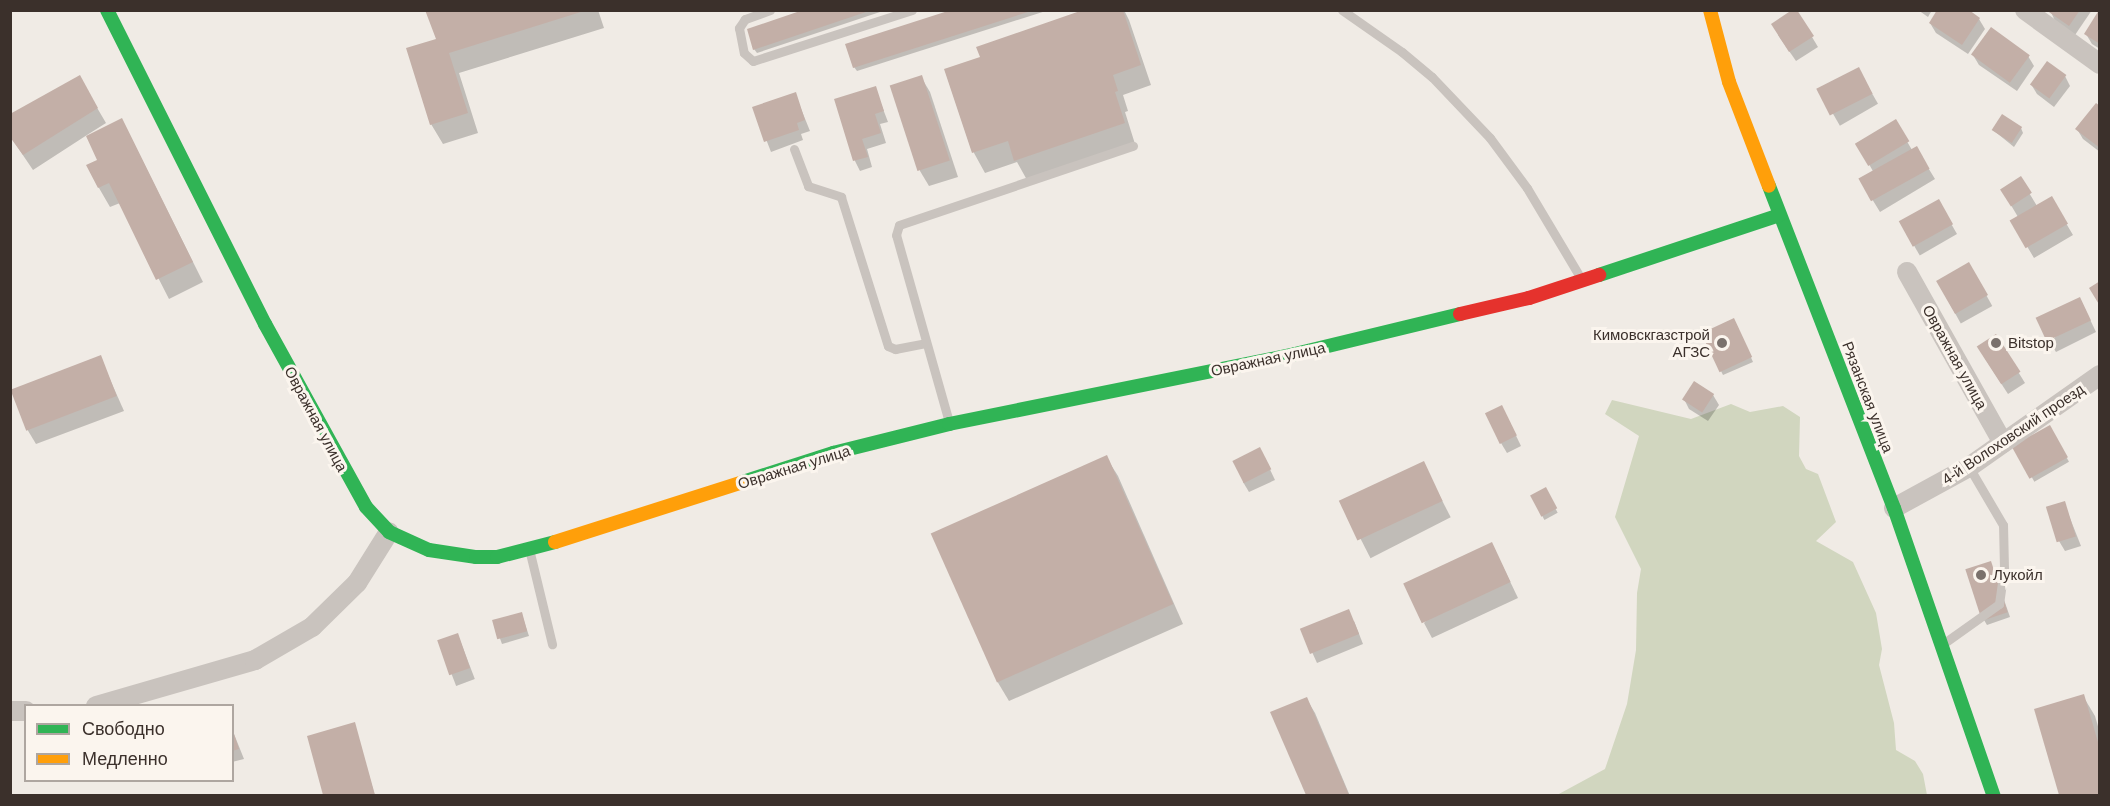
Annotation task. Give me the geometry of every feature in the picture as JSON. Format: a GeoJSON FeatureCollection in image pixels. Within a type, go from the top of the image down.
{"type":"FeatureCollection","features":[{"type":"Feature","properties":{"kind":"street","name":"Овражная улица"},"geometry":{"type":"LineString","coordinates":[[106,10],[265,324],[346,476],[366,507],[389,532],[429,550],[476,557],[497,557],[529,550],[833,453],[949,424],[1295,354],[1529,298],[1779,215]]}},
{"type":"Feature","properties":{"kind":"street","name":"Рязанская улица"},"geometry":{"type":"LineString","coordinates":[[1710,10],[1729,82],[1894,508],[1994,795]]}},
{"type":"Feature","properties":{"kind":"street"},"geometry":{"type":"LineString","coordinates":[[2025,10],[2100,64]]}},
{"type":"Feature","properties":{"kind":"street","name":"Овражная улица"},"geometry":{"type":"LineString","coordinates":[[1907,272],[2003,443]]}},
{"type":"Feature","properties":{"kind":"street","name":"4-й Волоховский проезд"},"geometry":{"type":"LineString","coordinates":[[1894,508],[1969,467],[2100,375]]}},
{"type":"Feature","properties":{"kind":"street"},"geometry":{"type":"LineString","coordinates":[[100,704],[255,660],[312,627],[357,583],[389,532]]}},
{"type":"Feature","properties":{"kind":"lane"},"geometry":{"type":"LineString","coordinates":[[770,10],[745,19],[739,28],[744,52],[753,61],[912,10]]}},
{"type":"Feature","properties":{"kind":"lane"},"geometry":{"type":"LineString","coordinates":[[1342,10],[1432,77],[1491,138],[1527,188],[1577,267],[1582,282]]}},
{"type":"Feature","properties":{"kind":"lane"},"geometry":{"type":"LineString","coordinates":[[949,424],[896,235],[899,225],[1133,146]]}},
{"type":"Feature","properties":{"kind":"lane"},"geometry":{"type":"LineString","coordinates":[[794,149],[808,186],[841,197],[888,346],[895,349],[925,343]]}},
{"type":"Feature","properties":{"kind":"lane"},"geometry":{"type":"LineString","coordinates":[[1941,646],[2000,604],[2004,568],[2003,525],[1969,467]]}},
{"type":"Feature","properties":{"kind":"lane"},"geometry":{"type":"LineString","coordinates":[[529,550],[552,644]]}},
{"type":"Feature","properties":{"kind":"green space"},"geometry":{"type":"Polygon","coordinates":[[[1612,400],[1691,419],[1731,404],[1750,412],[1783,406],[1800,417],[1799,456],[1806,469],[1818,474],[1836,522],[1816,541],[1853,562],[1876,613],[1882,649],[1879,665],[1894,723],[1896,750],[1915,761],[1923,774],[1927,795],[1557,795],[1605,769],[1627,704],[1636,650],[1637,593],[1641,569],[1615,517],[1639,436],[1605,414],[1612,400]]]}},
{"type":"Feature","properties":{"kind":"building"},"geometry":{"type":"Polygon","coordinates":[[[425,10],[454,12],[584,11],[449,53],[468,113],[430,125],[406,48],[436,39],[425,10]]]}},
{"type":"Feature","properties":{"kind":"building"},"geometry":{"type":"Polygon","coordinates":[[[803,10],[869,11],[753,50],[747,29],[803,10]]]}},
{"type":"Feature","properties":{"kind":"building"},"geometry":{"type":"Polygon","coordinates":[[[951,10],[1031,11],[853,68],[845,44],[951,10]]]}},
{"type":"Feature","properties":{"kind":"building"},"geometry":{"type":"Polygon","coordinates":[[[1083,10],[1123,10],[1141,65],[1113,75],[1118,91],[1115,92],[1125,123],[1014,161],[1008,141],[972,153],[944,69],[980,57],[976,47],[1083,10]]]}},
{"type":"Feature","properties":{"kind":"building"},"geometry":{"type":"Polygon","coordinates":[[[1792,10],[1797,10],[1814,36],[1789,52],[1771,24],[1792,10]]]}},
{"type":"Feature","properties":{"kind":"building"},"geometry":{"type":"Polygon","coordinates":[[[1937,10],[1969,10],[1980,18],[1962,45],[1929,23],[1937,10]]]}},
{"type":"Feature","properties":{"kind":"building"},"geometry":{"type":"Polygon","coordinates":[[[2046,10],[2080,10],[2069,26],[2046,10]]]}},
{"type":"Feature","properties":{"kind":"building"},"geometry":{"type":"Polygon","coordinates":[[[2100,10],[2100,44],[2084,34],[2100,10]]]}},
{"type":"Feature","properties":{"kind":"building"},"geometry":{"type":"Polygon","coordinates":[[[1991,27],[2030,55],[2010,83],[1971,55],[1991,27]]]}},
{"type":"Feature","properties":{"kind":"building"},"geometry":{"type":"Polygon","coordinates":[[[2047,61],[2066,75],[2049,99],[2030,84],[2047,61]]]}},
{"type":"Feature","properties":{"kind":"building"},"geometry":{"type":"Polygon","coordinates":[[[1859,67],[1873,94],[1830,116],[1816,89],[1859,67]]]}},
{"type":"Feature","properties":{"kind":"building"},"geometry":{"type":"Polygon","coordinates":[[[80,75],[98,108],[23,155],[10,137],[10,114],[80,75]]]}},
{"type":"Feature","properties":{"kind":"building"},"geometry":{"type":"Polygon","coordinates":[[[922,75],[950,161],[917,171],[890,86],[922,75]]]}},
{"type":"Feature","properties":{"kind":"building"},"geometry":{"type":"Polygon","coordinates":[[[876,86],[884,111],[875,114],[881,133],[862,139],[868,157],[853,161],[834,99],[876,86]]]}},
{"type":"Feature","properties":{"kind":"building"},"geometry":{"type":"Polygon","coordinates":[[[796,92],[805,120],[797,123],[799,130],[764,142],[752,107],[796,92]]]}},
{"type":"Feature","properties":{"kind":"building"},"geometry":{"type":"Polygon","coordinates":[[[2096,103],[2100,106],[2100,148],[2075,129],[2096,103]]]}},
{"type":"Feature","properties":{"kind":"building"},"geometry":{"type":"Polygon","coordinates":[[[2002,114],[2022,127],[2012,143],[1992,130],[2002,114]]]}},
{"type":"Feature","properties":{"kind":"building"},"geometry":{"type":"Polygon","coordinates":[[[122,118],[193,262],[156,280],[109,183],[98,188],[86,165],[97,160],[86,136],[122,118]]]}},
{"type":"Feature","properties":{"kind":"building"},"geometry":{"type":"Polygon","coordinates":[[[1896,119],[1909,141],[1868,166],[1855,144],[1896,119]]]}},
{"type":"Feature","properties":{"kind":"building"},"geometry":{"type":"Polygon","coordinates":[[[1917,146],[1930,169],[1871,201],[1858,178],[1917,146]]]}},
{"type":"Feature","properties":{"kind":"building"},"geometry":{"type":"Polygon","coordinates":[[[2021,176],[2032,193],[2011,206],[2000,190],[2021,176]]]}},
{"type":"Feature","properties":{"kind":"building"},"geometry":{"type":"Polygon","coordinates":[[[2052,196],[2068,224],[2026,248],[2010,220],[2052,196]]]}},
{"type":"Feature","properties":{"kind":"building"},"geometry":{"type":"Polygon","coordinates":[[[1939,199],[1953,224],[1913,247],[1899,221],[1939,199]]]}},
{"type":"Feature","properties":{"kind":"building"},"geometry":{"type":"Polygon","coordinates":[[[1969,262],[1988,295],[1955,314],[1936,281],[1969,262]]]}},
{"type":"Feature","properties":{"kind":"building"},"geometry":{"type":"Polygon","coordinates":[[[2100,281],[2100,306],[2089,288],[2100,281]]]}},
{"type":"Feature","properties":{"kind":"building"},"geometry":{"type":"Polygon","coordinates":[[[2080,297],[2091,321],[2047,341],[2036,318],[2080,297]]]}},
{"type":"Feature","properties":{"kind":"building"},"geometry":{"type":"Polygon","coordinates":[[[1734,318],[1752,357],[1720,372],[1701,333],[1734,318]]]}},
{"type":"Feature","properties":{"kind":"building"},"geometry":{"type":"Polygon","coordinates":[[[1996,334],[2021,372],[2001,384],[1977,347],[1996,334]]]}},
{"type":"Feature","properties":{"kind":"building"},"geometry":{"type":"Polygon","coordinates":[[[101,355],[117,396],[26,431],[10,390],[101,355]]]}},
{"type":"Feature","properties":{"kind":"building"},"geometry":{"type":"Polygon","coordinates":[[[1694,381],[1714,394],[1702,413],[1682,399],[1694,381]]]}},
{"type":"Feature","properties":{"kind":"building"},"geometry":{"type":"Polygon","coordinates":[[[1502,405],[1517,436],[1500,444],[1485,413],[1502,405]]]}},
{"type":"Feature","properties":{"kind":"building"},"geometry":{"type":"Polygon","coordinates":[[[2050,425],[2068,457],[2029,479],[2012,446],[2050,425]]]}},
{"type":"Feature","properties":{"kind":"building"},"geometry":{"type":"Polygon","coordinates":[[[1260,447],[1271,469],[1244,483],[1232,461],[1260,447]]]}},
{"type":"Feature","properties":{"kind":"building"},"geometry":{"type":"Polygon","coordinates":[[[1107,455],[1173,604],[997,682],[931,534],[1107,455]]]}},
{"type":"Feature","properties":{"kind":"building"},"geometry":{"type":"Polygon","coordinates":[[[1424,461],[1443,501],[1357,541],[1339,501],[1424,461]]]}},
{"type":"Feature","properties":{"kind":"building"},"geometry":{"type":"Polygon","coordinates":[[[1546,487],[1557,508],[1541,517],[1530,495],[1546,487]]]}},
{"type":"Feature","properties":{"kind":"building"},"geometry":{"type":"Polygon","coordinates":[[[2065,501],[2076,536],[2057,542],[2046,507],[2065,501]]]}},
{"type":"Feature","properties":{"kind":"building"},"geometry":{"type":"Polygon","coordinates":[[[1492,542],[1511,582],[1422,623],[1403,583],[1492,542]]]}},
{"type":"Feature","properties":{"kind":"building"},"geometry":{"type":"Polygon","coordinates":[[[1991,561],[2008,612],[1982,621],[1965,569],[1991,561]]]}},
{"type":"Feature","properties":{"kind":"building"},"geometry":{"type":"Polygon","coordinates":[[[1349,609],[1359,634],[1310,654],[1300,629],[1349,609]]]}},
{"type":"Feature","properties":{"kind":"building"},"geometry":{"type":"Polygon","coordinates":[[[522,612],[527,631],[497,639],[492,620],[522,612]]]}},
{"type":"Feature","properties":{"kind":"building"},"geometry":{"type":"Polygon","coordinates":[[[458,633],[470,668],[449,675],[437,640],[458,633]]]}},
{"type":"Feature","properties":{"kind":"building"},"geometry":{"type":"Polygon","coordinates":[[[2084,694],[2100,749],[2100,795],[2059,795],[2034,709],[2084,694]]]}},
{"type":"Feature","properties":{"kind":"building"},"geometry":{"type":"Polygon","coordinates":[[[1307,697],[1349,795],[1306,795],[1270,712],[1307,697]]]}},
{"type":"Feature","properties":{"kind":"building"},"geometry":{"type":"Polygon","coordinates":[[[355,722],[375,795],[323,795],[307,736],[355,722]]]}},
{"type":"Feature","properties":{"kind":"building"},"geometry":{"type":"Polygon","coordinates":[[[234,734],[239,749],[234,750],[234,734]]]}},
{"type":"Feature","properties":{"kind":"traffic: fast"},"geometry":{"type":"LineString","coordinates":[[107,10],[265,324],[366,507],[389,532],[429,550],[476,557],[497,557],[555,542]]}},
{"type":"Feature","properties":{"kind":"traffic: fast"},"geometry":{"type":"LineString","coordinates":[[1769,186],[1894,508],[1994,796]]}},
{"type":"Feature","properties":{"kind":"traffic: fast"},"geometry":{"type":"LineString","coordinates":[[1599,275],[1779,215]]}},
{"type":"Feature","properties":{"kind":"traffic: fast"},"geometry":{"type":"LineString","coordinates":[[743,482],[833,453],[949,424],[1295,354],[1460,314]]}},
{"type":"Feature","properties":{"kind":"traffic: slow"},"geometry":{"type":"LineString","coordinates":[[1710,10],[1729,82],[1769,186]]}},
{"type":"Feature","properties":{"kind":"traffic: slow"},"geometry":{"type":"LineString","coordinates":[[555,542],[743,482]]}},
{"type":"Feature","properties":{"kind":"traffic: jam"},"geometry":{"type":"LineString","coordinates":[[1460,314],[1529,298],[1599,275]]}},
{"type":"Feature","properties":{"kind":"place","name":"Кимовскгазстрой АГЗС"},"geometry":{"type":"Point","coordinates":[1722,343]}},
{"type":"Feature","properties":{"kind":"place","name":"Bitstop"},"geometry":{"type":"Point","coordinates":[1996,343]}},
{"type":"Feature","properties":{"kind":"place","name":"Лукойл"},"geometry":{"type":"Point","coordinates":[1981,575]}}]}
